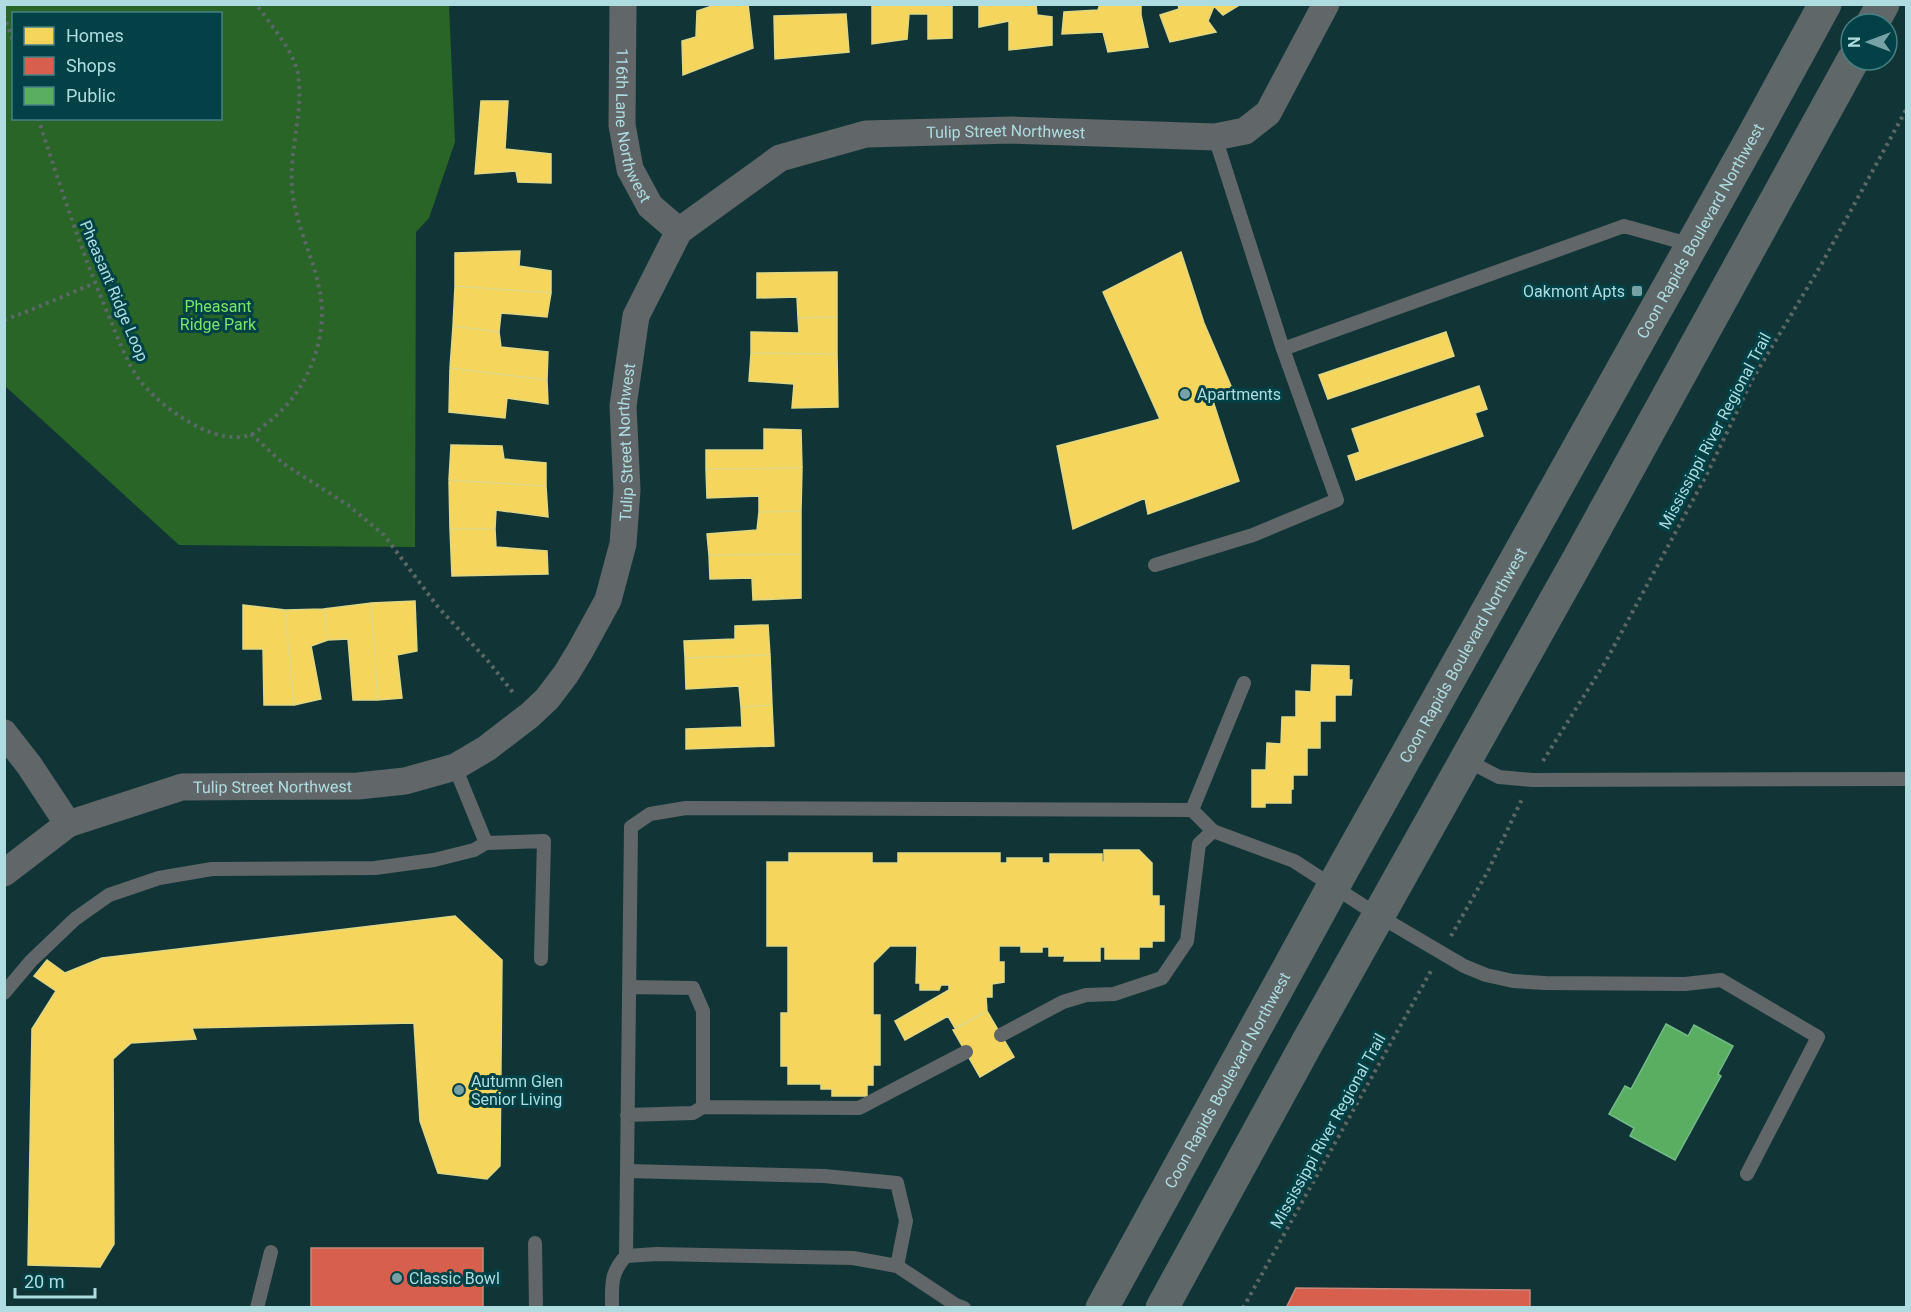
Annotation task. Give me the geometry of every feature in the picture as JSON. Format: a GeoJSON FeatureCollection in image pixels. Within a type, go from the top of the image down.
{"type":"FeatureCollection","features":[{"type":"Feature","properties":{"kind":"main road","name":"Coon Rapids Boulevard Northwest"},"geometry":{"type":"LineString","coordinates":[[1102,1308],[1334,885],[1825,4]]}},
{"type":"Feature","properties":{"kind":"main road"},"geometry":{"type":"LineString","coordinates":[[1162,1308],[1846,72]]}},
{"type":"Feature","properties":{"kind":"street","name":"116th Lane Northwest"},"geometry":{"type":"LineString","coordinates":[[623,4],[622,124],[630,169],[650,206],[679,231]]}},
{"type":"Feature","properties":{"kind":"street","name":"Tulip Street Northwest"},"geometry":{"type":"LineString","coordinates":[[4,873],[68,824],[182,787],[358,786],[405,781],[455,767],[487,748],[530,715],[547,699],[566,675],[608,600],[623,544],[627,490],[623,406],[636,316],[679,231],[780,158],[866,134],[1012,130],[1215,137],[1245,131],[1268,113],[1326,4]]}},
{"type":"Feature","properties":{"kind":"street"},"geometry":{"type":"LineString","coordinates":[[4,733],[29,765],[68,824]]}},
{"type":"Feature","properties":{"kind":"lane"},"geometry":{"type":"LineString","coordinates":[[1155,565],[1253,535],[1337,500],[1283,349],[1215,137]]}},
{"type":"Feature","properties":{"kind":"lane"},"geometry":{"type":"LineString","coordinates":[[1283,349],[1624,226],[1692,245]]}},
{"type":"Feature","properties":{"kind":"lane"},"geometry":{"type":"LineString","coordinates":[[1192,810],[1244,683]]}},
{"type":"Feature","properties":{"kind":"lane"},"geometry":{"type":"LineString","coordinates":[[1466,760],[1499,777],[1532,780],[1906,779]]}},
{"type":"Feature","properties":{"kind":"lane"},"geometry":{"type":"LineString","coordinates":[[455,767],[486,843]]}},
{"type":"Feature","properties":{"kind":"lane"},"geometry":{"type":"LineString","coordinates":[[612,1308],[612,1285],[616,1267],[626,1256],[631,827],[650,814],[686,808],[1192,810],[1213,831],[1294,861],[1379,916],[1464,966],[1486,975],[1513,981],[1545,983],[1685,984],[1721,980],[1818,1037],[1747,1174]]}},
{"type":"Feature","properties":{"kind":"lane"},"geometry":{"type":"LineString","coordinates":[[1001,1035],[1063,1002],[1086,994],[1114,994],[1162,978],[1187,941],[1199,844],[1213,831]]}},
{"type":"Feature","properties":{"kind":"lane"},"geometry":{"type":"LineString","coordinates":[[4,993],[31,961],[75,919],[109,895],[159,878],[212,869],[375,868],[435,860],[474,850],[486,843],[544,841],[541,959]]}},
{"type":"Feature","properties":{"kind":"lane"},"geometry":{"type":"LineString","coordinates":[[629,987],[693,988],[704,1011],[704,1107]]}},
{"type":"Feature","properties":{"kind":"lane"},"geometry":{"type":"LineString","coordinates":[[627,1115],[693,1113],[704,1107],[859,1108],[966,1053]]}},
{"type":"Feature","properties":{"kind":"lane"},"geometry":{"type":"LineString","coordinates":[[627,1172],[824,1176],[897,1183],[906,1221],[897,1266]]}},
{"type":"Feature","properties":{"kind":"lane"},"geometry":{"type":"LineString","coordinates":[[535,1243],[536,1308]]}},
{"type":"Feature","properties":{"kind":"lane"},"geometry":{"type":"LineString","coordinates":[[257,1308],[271,1252]]}},
{"type":"Feature","properties":{"kind":"lane"},"geometry":{"type":"LineString","coordinates":[[626,1256],[657,1254],[853,1258],[897,1266],[958,1307]]}},
{"type":"Feature","properties":{"kind":"path"},"geometry":{"type":"LineString","coordinates":[[256,4],[292,56],[298,74],[292,187],[296,209],[317,279],[322,316],[317,350],[299,391],[278,414],[251,434],[284,464],[348,505],[384,535],[438,607],[488,661],[530,715]]}},
{"type":"Feature","properties":{"kind":"path"},"geometry":{"type":"LineString","coordinates":[[4,15],[12,38]]}},
{"type":"Feature","properties":{"kind":"path","name":"Mississippi River Regional Trail"},"geometry":{"type":"LineString","coordinates":[[1543,762],[1606,661],[1707,474],[1752,380],[1821,265],[1906,110]]}},
{"type":"Feature","properties":{"kind":"path","name":"Pheasant Ridge Loop"},"geometry":{"type":"LineString","coordinates":[[39,120],[67,210],[95,283],[130,364],[142,383],[181,417],[198,427],[222,436],[251,434]]}},
{"type":"Feature","properties":{"kind":"path"},"geometry":{"type":"LineString","coordinates":[[4,320],[95,283]]}},
{"type":"Feature","properties":{"kind":"path"},"geometry":{"type":"LineString","coordinates":[[1448,942],[1488,871],[1525,793]]}},
{"type":"Feature","properties":{"kind":"path","name":"Mississippi River Regional Trail"},"geometry":{"type":"LineString","coordinates":[[1243,1308],[1433,966]]}},
{"type":"Feature","properties":{"kind":"green space","name":"Pheasant Ridge Park"},"geometry":{"type":"Polygon","coordinates":[[[4,5],[449,5],[455,142],[429,218],[416,232],[415,547],[179,545],[5,386],[4,5]]]}},
{"type":"Feature","properties":{"kind":"building: Homes"},"geometry":{"type":"Polygon","coordinates":[[[718,4],[748,4],[753,48],[683,75],[682,41],[696,37],[697,11],[718,4]]]}},
{"type":"Feature","properties":{"kind":"building: Homes"},"geometry":{"type":"Polygon","coordinates":[[[872,4],[952,4],[952,38],[928,39],[928,14],[909,14],[907,39],[872,44],[872,4]]]}},
{"type":"Feature","properties":{"kind":"building: Homes"},"geometry":{"type":"Polygon","coordinates":[[[979,4],[1036,4],[1037,15],[1052,17],[1052,45],[1009,50],[1009,21],[979,27],[979,4]]]}},
{"type":"Feature","properties":{"kind":"building: Homes"},"geometry":{"type":"Polygon","coordinates":[[[1100,4],[1141,4],[1148,47],[1108,52],[1103,32],[1062,34],[1064,12],[1098,10],[1100,4]]]}},
{"type":"Feature","properties":{"kind":"building: Homes"},"geometry":{"type":"Polygon","coordinates":[[[1178,4],[1241,4],[1223,15],[1214,6],[1208,21],[1216,32],[1170,42],[1160,15],[1179,9],[1178,4]]]}},
{"type":"Feature","properties":{"kind":"building: Homes"},"geometry":{"type":"Polygon","coordinates":[[[846,14],[849,52],[775,59],[774,16],[846,14]]]}},
{"type":"Feature","properties":{"kind":"building: Homes"},"geometry":{"type":"Polygon","coordinates":[[[481,101],[508,101],[505,149],[551,154],[551,183],[518,182],[516,171],[475,174],[481,101]]]}},
{"type":"Feature","properties":{"kind":"building: Homes"},"geometry":{"type":"Polygon","coordinates":[[[520,251],[519,266],[551,271],[551,293],[455,286],[455,253],[520,251]]]}},
{"type":"Feature","properties":{"kind":"building: Homes","name":"Apartments"},"geometry":{"type":"Polygon","coordinates":[[[1181,252],[1204,323],[1231,386],[1213,401],[1239,481],[1148,514],[1145,498],[1073,529],[1057,446],[1160,419],[1103,292],[1181,252]]]}},
{"type":"Feature","properties":{"kind":"building: Homes"},"geometry":{"type":"Polygon","coordinates":[[[837,272],[837,317],[798,318],[797,297],[757,298],[757,273],[837,272]]]}},
{"type":"Feature","properties":{"kind":"building: Homes"},"geometry":{"type":"Polygon","coordinates":[[[455,286],[551,293],[547,317],[501,313],[499,332],[453,326],[455,286]]]}},
{"type":"Feature","properties":{"kind":"building: Homes"},"geometry":{"type":"Polygon","coordinates":[[[837,317],[837,354],[751,353],[751,332],[799,333],[798,318],[837,317]]]}},
{"type":"Feature","properties":{"kind":"building: Homes"},"geometry":{"type":"Polygon","coordinates":[[[453,326],[499,332],[501,347],[548,352],[547,380],[450,368],[453,326]]]}},
{"type":"Feature","properties":{"kind":"building: Homes"},"geometry":{"type":"Polygon","coordinates":[[[1446,332],[1454,356],[1328,399],[1319,375],[1446,332]]]}},
{"type":"Feature","properties":{"kind":"building: Homes"},"geometry":{"type":"Polygon","coordinates":[[[751,353],[837,354],[838,407],[792,408],[794,384],[749,381],[751,353]]]}},
{"type":"Feature","properties":{"kind":"building: Homes"},"geometry":{"type":"Polygon","coordinates":[[[450,368],[547,380],[548,404],[507,398],[505,418],[449,412],[450,368]]]}},
{"type":"Feature","properties":{"kind":"building: Homes"},"geometry":{"type":"Polygon","coordinates":[[[1479,386],[1487,409],[1475,413],[1483,436],[1356,480],[1348,456],[1360,452],[1352,429],[1479,386]]]}},
{"type":"Feature","properties":{"kind":"building: Homes"},"geometry":{"type":"Polygon","coordinates":[[[764,429],[801,430],[802,468],[706,469],[706,450],[764,450],[764,429]]]}},
{"type":"Feature","properties":{"kind":"building: Homes"},"geometry":{"type":"Polygon","coordinates":[[[451,445],[502,446],[504,459],[546,463],[546,486],[449,480],[451,445]]]}},
{"type":"Feature","properties":{"kind":"building: Homes"},"geometry":{"type":"Polygon","coordinates":[[[802,468],[801,511],[759,512],[759,496],[707,498],[706,469],[802,468]]]}},
{"type":"Feature","properties":{"kind":"building: Homes"},"geometry":{"type":"Polygon","coordinates":[[[449,480],[546,486],[548,517],[496,510],[495,529],[450,529],[449,480]]]}},
{"type":"Feature","properties":{"kind":"building: Homes"},"geometry":{"type":"Polygon","coordinates":[[[801,511],[801,554],[709,555],[707,534],[757,530],[759,512],[801,511]]]}},
{"type":"Feature","properties":{"kind":"building: Homes"},"geometry":{"type":"Polygon","coordinates":[[[450,529],[495,529],[496,547],[547,551],[548,574],[452,576],[450,529]]]}},
{"type":"Feature","properties":{"kind":"building: Homes"},"geometry":{"type":"Polygon","coordinates":[[[801,554],[801,598],[753,600],[752,578],[710,579],[709,555],[801,554]]]}},
{"type":"Feature","properties":{"kind":"building: Homes"},"geometry":{"type":"Polygon","coordinates":[[[415,601],[417,651],[397,655],[402,698],[378,700],[371,603],[415,601]]]}},
{"type":"Feature","properties":{"kind":"building: Homes"},"geometry":{"type":"Polygon","coordinates":[[[371,603],[378,700],[353,700],[348,639],[328,640],[324,609],[371,603]]]}},
{"type":"Feature","properties":{"kind":"building: Homes"},"geometry":{"type":"Polygon","coordinates":[[[243,605],[285,610],[294,705],[264,705],[263,649],[243,649],[243,605]]]}},
{"type":"Feature","properties":{"kind":"building: Homes"},"geometry":{"type":"Polygon","coordinates":[[[324,609],[328,640],[311,646],[321,699],[294,705],[285,610],[324,609]]]}},
{"type":"Feature","properties":{"kind":"building: Homes"},"geometry":{"type":"Polygon","coordinates":[[[768,625],[770,655],[685,658],[684,641],[735,639],[735,626],[768,625]]]}},
{"type":"Feature","properties":{"kind":"building: Homes"},"geometry":{"type":"Polygon","coordinates":[[[770,655],[772,705],[741,707],[739,686],[686,689],[685,658],[770,655]]]}},
{"type":"Feature","properties":{"kind":"building: Homes"},"geometry":{"type":"Polygon","coordinates":[[[1312,665],[1349,666],[1349,680],[1352,680],[1351,695],[1335,695],[1335,721],[1320,721],[1320,748],[1307,748],[1307,775],[1293,775],[1291,803],[1265,803],[1265,807],[1252,807],[1252,770],[1266,770],[1267,743],[1281,744],[1282,717],[1296,717],[1296,691],[1311,692],[1312,665]]]}},
{"type":"Feature","properties":{"kind":"building: Homes"},"geometry":{"type":"Polygon","coordinates":[[[772,705],[774,746],[686,749],[686,729],[742,727],[741,707],[772,705]]]}},
{"type":"Feature","properties":{"kind":"building: Homes"},"geometry":{"type":"Polygon","coordinates":[[[1104,850],[1139,850],[1152,863],[1152,896],[1159,896],[1159,906],[1164,906],[1164,941],[1152,941],[1152,947],[1139,947],[1139,959],[1105,959],[1105,947],[1100,947],[1100,961],[1064,961],[1065,956],[1049,956],[1049,947],[1042,947],[1042,952],[1021,952],[1021,946],[999,946],[999,962],[1004,962],[1004,982],[992,984],[992,997],[986,997],[987,1011],[955,1028],[948,1016],[905,1040],[895,1021],[949,990],[949,985],[941,985],[939,990],[920,990],[920,983],[916,983],[917,946],[890,946],[873,963],[873,1015],[880,1015],[880,1065],[873,1065],[873,1085],[867,1085],[867,1096],[832,1096],[832,1089],[821,1089],[821,1084],[788,1084],[788,1066],[781,1066],[781,1013],[788,1013],[788,946],[767,946],[767,862],[789,862],[789,853],[872,853],[872,863],[898,863],[898,853],[1000,853],[1000,863],[1007,863],[1007,858],[1042,858],[1042,863],[1050,863],[1050,854],[1102,854],[1102,862],[1104,862],[1104,850]]]}},
{"type":"Feature","properties":{"kind":"building: Homes","name":"Autumn Glen Senior Living"},"geometry":{"type":"Polygon","coordinates":[[[455,916],[502,960],[500,1166],[487,1179],[438,1173],[420,1121],[414,1023],[192,1028],[196,1039],[131,1043],[113,1059],[114,1244],[100,1267],[28,1265],[32,1029],[56,991],[34,976],[47,960],[65,973],[102,958],[455,916]]]}},
{"type":"Feature","properties":{"kind":"building: Homes"},"geometry":{"type":"Polygon","coordinates":[[[987,1011],[1014,1057],[980,1077],[953,1030],[987,1011]]]}},
{"type":"Feature","properties":{"kind":"building: Shops","name":"Classic Bowl"},"geometry":{"type":"Polygon","coordinates":[[[311,1248],[483,1248],[483,1308],[311,1308],[311,1248]]]}},
{"type":"Feature","properties":{"kind":"building: Shops"},"geometry":{"type":"Polygon","coordinates":[[[1296,1288],[1530,1290],[1530,1308],[1286,1308],[1296,1288]]]}},
{"type":"Feature","properties":{"kind":"building: Public"},"geometry":{"type":"Polygon","coordinates":[[[1666,1024],[1688,1036],[1694,1025],[1733,1046],[1718,1074],[1721,1076],[1675,1160],[1630,1136],[1634,1128],[1609,1114],[1625,1086],[1631,1089],[1666,1024]]]}},
{"type":"Feature","properties":{"kind":"place","name":"Oakmont Apts"},"geometry":{"type":"Point","coordinates":[1637,291]}},
{"type":"Feature","properties":{"kind":"place","name":"Apartments"},"geometry":{"type":"Point","coordinates":[1185,394]}},
{"type":"Feature","properties":{"kind":"place","name":"Autumn Glen Senior Living"},"geometry":{"type":"Point","coordinates":[459,1090]}},
{"type":"Feature","properties":{"kind":"place","name":"Classic Bowl"},"geometry":{"type":"Point","coordinates":[397,1278]}}]}
